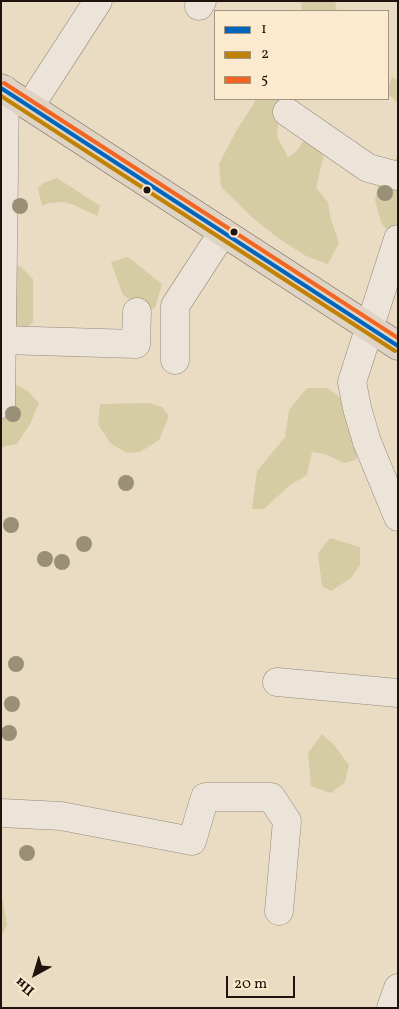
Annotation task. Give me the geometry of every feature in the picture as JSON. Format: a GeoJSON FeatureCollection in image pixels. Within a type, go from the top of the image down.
{"type":"FeatureCollection","features":[{"type":"Feature","properties":{"kind":"main road"},"geometry":{"type":"LineString","coordinates":[[3,89],[398,346]]}},
{"type":"Feature","properties":{"kind":"street"},"geometry":{"type":"LineString","coordinates":[[30,106],[98,1]]}},
{"type":"Feature","properties":{"kind":"street"},"geometry":{"type":"LineString","coordinates":[[1,404],[3,89]]}},
{"type":"Feature","properties":{"kind":"street"},"geometry":{"type":"LineString","coordinates":[[286,112],[368,168],[398,176]]}},
{"type":"Feature","properties":{"kind":"street"},"geometry":{"type":"LineString","coordinates":[[175,360],[175,306],[223,232]]}},
{"type":"Feature","properties":{"kind":"street"},"geometry":{"type":"LineString","coordinates":[[397,242],[352,382],[367,442],[398,517]]}},
{"type":"Feature","properties":{"kind":"street"},"geometry":{"type":"LineString","coordinates":[[2,340],[136,344],[138,312]]}},
{"type":"Feature","properties":{"kind":"street"},"geometry":{"type":"LineString","coordinates":[[277,682],[398,693]]}},
{"type":"Feature","properties":{"kind":"street"},"geometry":{"type":"LineString","coordinates":[[1,813],[61,816],[192,841],[205,797],[271,797],[287,821],[279,910]]}},
{"type":"Feature","properties":{"kind":"street"},"geometry":{"type":"LineString","coordinates":[[391,1008],[398,988]]}},
{"type":"Feature","properties":{"kind":"shaded area"},"geometry":{"type":"Polygon","coordinates":[[[301,1],[335,1],[337,10],[302,10],[301,1]]]}},
{"type":"Feature","properties":{"kind":"shaded area"},"geometry":{"type":"Polygon","coordinates":[[[392,77],[398,80],[398,103],[389,95],[392,77]]]}},
{"type":"Feature","properties":{"kind":"shaded area"},"geometry":{"type":"Polygon","coordinates":[[[256,100],[277,100],[280,106],[277,137],[288,157],[296,152],[307,136],[324,154],[316,188],[328,202],[330,216],[339,243],[328,264],[306,256],[278,238],[253,218],[221,187],[219,164],[236,131],[256,100]]]}},
{"type":"Feature","properties":{"kind":"shaded area"},"geometry":{"type":"Polygon","coordinates":[[[398,156],[398,230],[393,239],[381,222],[375,200],[379,182],[398,156]]]}},
{"type":"Feature","properties":{"kind":"shaded area"},"geometry":{"type":"Polygon","coordinates":[[[57,178],[100,206],[97,216],[64,202],[49,203],[42,206],[39,187],[43,183],[57,178]]]}},
{"type":"Feature","properties":{"kind":"shaded area"},"geometry":{"type":"Polygon","coordinates":[[[128,257],[162,284],[155,308],[146,311],[123,295],[111,262],[128,257]]]}},
{"type":"Feature","properties":{"kind":"shaded area"},"geometry":{"type":"Polygon","coordinates":[[[20,266],[33,279],[33,322],[17,336],[5,268],[20,266]]]}},
{"type":"Feature","properties":{"kind":"shaded area"},"geometry":{"type":"Polygon","coordinates":[[[15,384],[28,391],[39,403],[30,424],[17,444],[2,447],[1,391],[15,384]]]}},
{"type":"Feature","properties":{"kind":"shaded area"},"geometry":{"type":"Polygon","coordinates":[[[307,388],[328,388],[350,406],[361,439],[356,460],[344,463],[325,454],[312,452],[307,475],[290,485],[264,509],[252,509],[257,471],[285,437],[289,410],[307,388]]]}},
{"type":"Feature","properties":{"kind":"shaded area"},"geometry":{"type":"Polygon","coordinates":[[[149,403],[162,407],[169,416],[159,440],[140,452],[127,453],[110,443],[98,424],[100,404],[149,403]]]}},
{"type":"Feature","properties":{"kind":"shaded area"},"geometry":{"type":"Polygon","coordinates":[[[330,538],[360,547],[360,565],[351,578],[331,591],[322,586],[318,553],[330,538]]]}},
{"type":"Feature","properties":{"kind":"shaded area"},"geometry":{"type":"Polygon","coordinates":[[[322,734],[335,746],[349,765],[345,782],[331,793],[311,786],[308,753],[322,734]]]}},
{"type":"Feature","properties":{"kind":"shaded area"},"geometry":{"type":"Polygon","coordinates":[[[1,892],[7,925],[1,937],[1,892]]]}},
{"type":"Feature","properties":{"kind":"transit line","name":"5"},"geometry":{"type":"LineString","coordinates":[[4,83],[398,338]]}},
{"type":"Feature","properties":{"kind":"transit line","name":"1"},"geometry":{"type":"LineString","coordinates":[[1,88],[398,346]]}},
{"type":"Feature","properties":{"kind":"transit line","name":"2"},"geometry":{"type":"LineString","coordinates":[[1,96],[395,351]]}}]}
